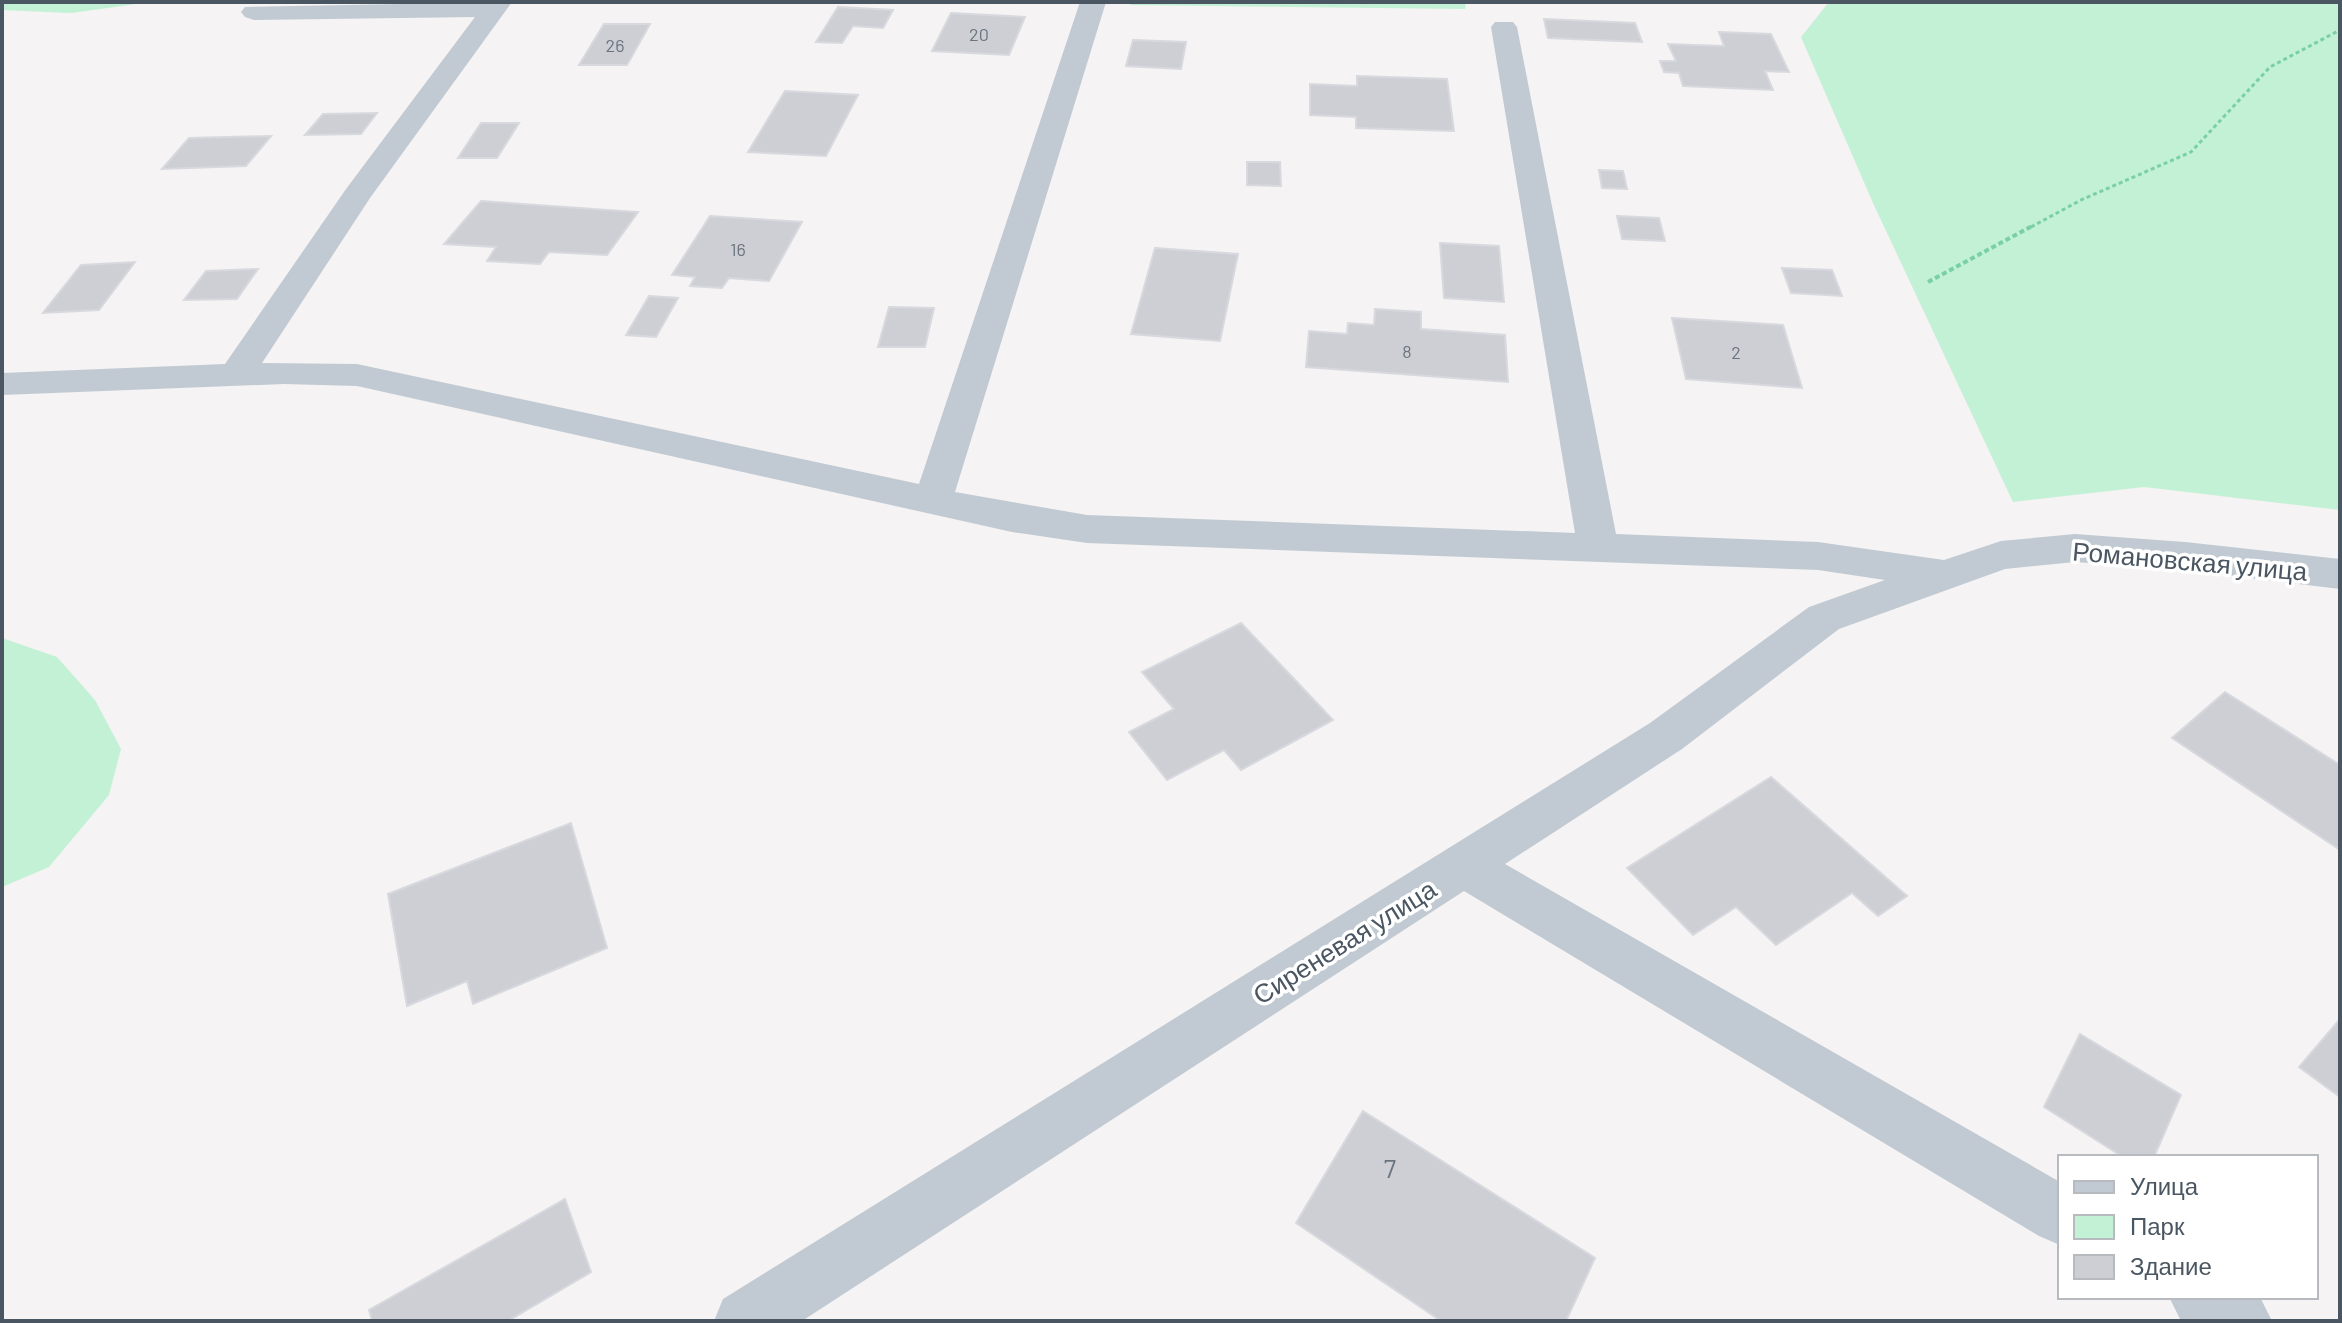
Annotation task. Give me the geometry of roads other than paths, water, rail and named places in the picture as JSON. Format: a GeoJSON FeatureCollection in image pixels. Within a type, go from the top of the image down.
{"type":"FeatureCollection","features":[{"type":"Feature","properties":{"kind":"street"},"geometry":{"type":"LineString","coordinates":[[933,500],[1093,2]]}},
{"type":"Feature","properties":{"kind":"street"},"geometry":{"type":"LineString","coordinates":[[236,375],[357,195],[496,5]]}},
{"type":"Feature","properties":{"kind":"street"},"geometry":{"type":"LineString","coordinates":[[254,12],[496,5]]}},
{"type":"Feature","properties":{"kind":"street"},"geometry":{"type":"LineString","coordinates":[[1504,27],[1598,547]]}},
{"type":"Feature","properties":{"kind":"street"},"geometry":{"type":"LineString","coordinates":[[2,384],[236,375],[357,375],[1012,518],[1087,529],[1818,556],[1947,575]]}},
{"type":"Feature","properties":{"kind":"street","name":"Романовская улица"},"geometry":{"type":"LineString","coordinates":[[1947,575],[2001,555],[2075,548],[2185,556],[2340,574]]}},
{"type":"Feature","properties":{"kind":"street","name":"Сиреневая улица"},"geometry":{"type":"LineString","coordinates":[[745,1321],[1666,736],[1824,618],[1947,575]]}},
{"type":"Feature","properties":{"kind":"street"},"geometry":{"type":"LineString","coordinates":[[1463,865],[2058,1214]]}},
{"type":"Feature","properties":{"kind":"street"},"geometry":{"type":"LineString","coordinates":[[2203,1299],[2241,1321]]}}]}
